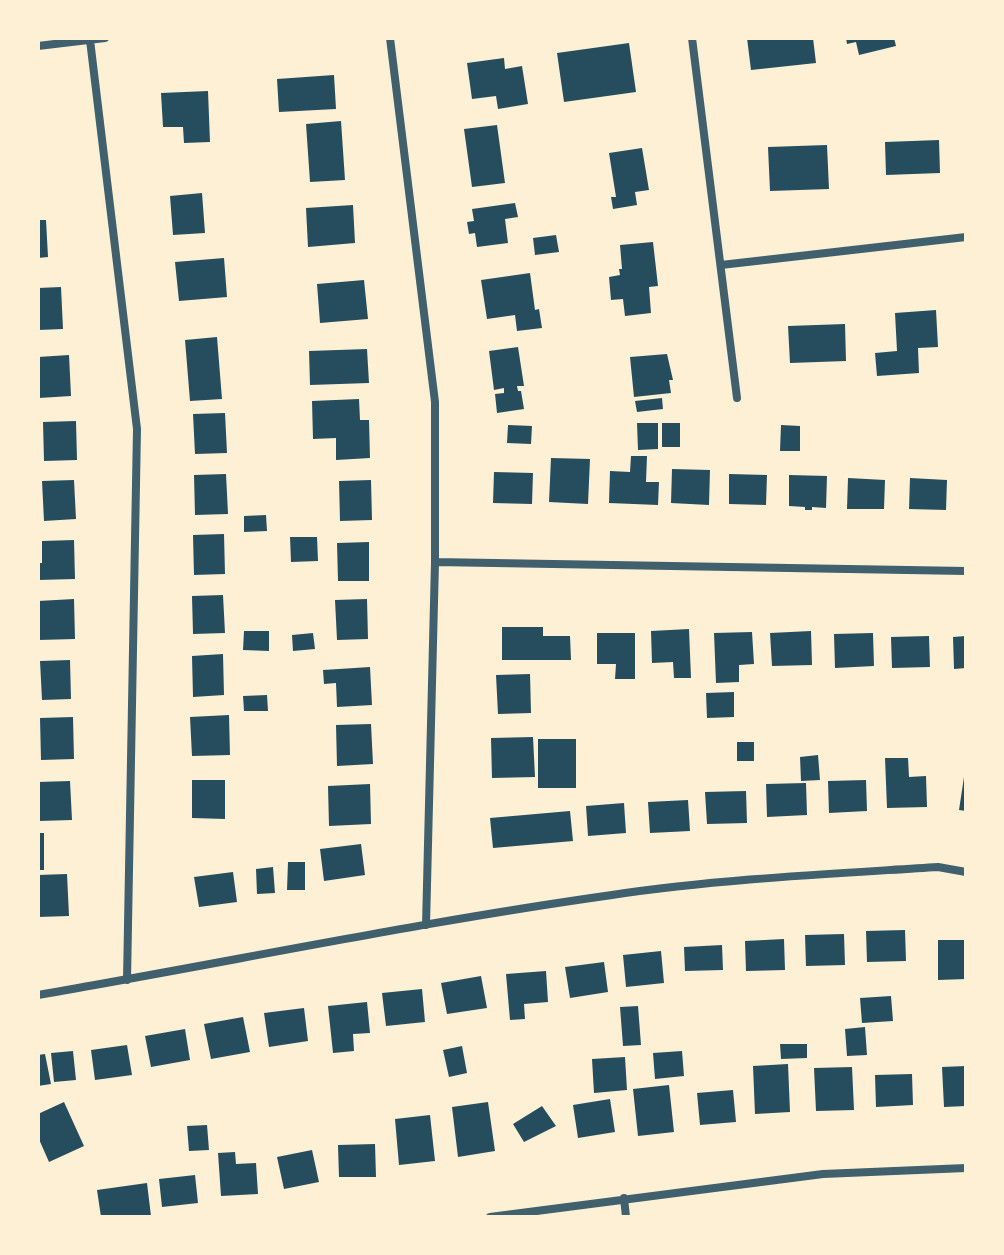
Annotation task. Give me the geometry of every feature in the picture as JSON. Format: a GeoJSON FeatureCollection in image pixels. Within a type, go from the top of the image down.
{"type":"FeatureCollection","features":[{"type":"Feature","properties":{"kind":"street"},"geometry":{"type":"LineString","coordinates":[[38,46],[105,38]]}},
{"type":"Feature","properties":{"kind":"street"},"geometry":{"type":"LineString","coordinates":[[390,38],[435,402],[435,562],[426,925]]}},
{"type":"Feature","properties":{"kind":"street"},"geometry":{"type":"LineString","coordinates":[[692,38],[737,398]]}},
{"type":"Feature","properties":{"kind":"street"},"geometry":{"type":"LineString","coordinates":[[90,40],[137,429],[127,980]]}},
{"type":"Feature","properties":{"kind":"street"},"geometry":{"type":"LineString","coordinates":[[721,265],[966,237]]}},
{"type":"Feature","properties":{"kind":"street"},"geometry":{"type":"LineString","coordinates":[[435,562],[966,571]]}},
{"type":"Feature","properties":{"kind":"street"},"geometry":{"type":"LineString","coordinates":[[38,995],[426,925],[613,895],[761,878],[938,867],[966,872]]}},
{"type":"Feature","properties":{"kind":"street"},"geometry":{"type":"LineString","coordinates":[[490,1217],[823,1174],[966,1168]]}},
{"type":"Feature","properties":{"kind":"street"},"geometry":{"type":"LineString","coordinates":[[624,1198],[626,1217]]}},
{"type":"Feature","properties":{"kind":"building"},"geometry":{"type":"Polygon","coordinates":[[[747,38],[813,38],[816,63],[751,70],[747,38]]]}},
{"type":"Feature","properties":{"kind":"building"},"geometry":{"type":"Polygon","coordinates":[[[846,38],[894,38],[896,46],[859,55],[856,42],[847,44],[846,38]]]}},
{"type":"Feature","properties":{"kind":"building"},"geometry":{"type":"Polygon","coordinates":[[[629,43],[636,92],[564,102],[557,53],[629,43]]]}},
{"type":"Feature","properties":{"kind":"building"},"geometry":{"type":"Polygon","coordinates":[[[504,58],[505,69],[522,66],[528,104],[498,109],[496,96],[472,99],[467,63],[504,58]]]}},
{"type":"Feature","properties":{"kind":"building"},"geometry":{"type":"Polygon","coordinates":[[[334,75],[336,109],[279,112],[277,79],[334,75]]]}},
{"type":"Feature","properties":{"kind":"building"},"geometry":{"type":"Polygon","coordinates":[[[208,91],[210,142],[184,143],[183,127],[163,127],[161,93],[208,91]]]}},
{"type":"Feature","properties":{"kind":"building"},"geometry":{"type":"Polygon","coordinates":[[[341,121],[345,180],[310,182],[306,124],[341,121]]]}},
{"type":"Feature","properties":{"kind":"building"},"geometry":{"type":"Polygon","coordinates":[[[497,125],[505,183],[472,187],[464,129],[497,125]]]}},
{"type":"Feature","properties":{"kind":"building"},"geometry":{"type":"Polygon","coordinates":[[[939,140],[940,173],[886,175],[885,142],[939,140]]]}},
{"type":"Feature","properties":{"kind":"building"},"geometry":{"type":"Polygon","coordinates":[[[827,145],[829,189],[770,191],[768,147],[827,145]]]}},
{"type":"Feature","properties":{"kind":"building"},"geometry":{"type":"Polygon","coordinates":[[[642,148],[649,190],[635,192],[637,205],[613,209],[611,197],[616,197],[609,153],[642,148]]]}},
{"type":"Feature","properties":{"kind":"building"},"geometry":{"type":"Polygon","coordinates":[[[202,193],[205,233],[173,235],[170,196],[202,193]]]}},
{"type":"Feature","properties":{"kind":"building"},"geometry":{"type":"Polygon","coordinates":[[[515,203],[518,217],[505,219],[508,243],[477,247],[475,233],[469,234],[467,222],[474,221],[472,209],[515,203]]]}},
{"type":"Feature","properties":{"kind":"building"},"geometry":{"type":"Polygon","coordinates":[[[353,205],[355,243],[308,247],[306,208],[353,205]]]}},
{"type":"Feature","properties":{"kind":"building"},"geometry":{"type":"Polygon","coordinates":[[[38,220],[46,220],[48,257],[38,258],[38,220]]]}},
{"type":"Feature","properties":{"kind":"building"},"geometry":{"type":"Polygon","coordinates":[[[556,235],[559,252],[535,255],[533,238],[556,235]]]}},
{"type":"Feature","properties":{"kind":"building"},"geometry":{"type":"Polygon","coordinates":[[[653,242],[658,286],[649,287],[651,313],[625,316],[623,299],[611,300],[609,277],[620,275],[620,245],[653,242]]]}},
{"type":"Feature","properties":{"kind":"building"},"geometry":{"type":"Polygon","coordinates":[[[224,258],[227,297],[179,301],[175,262],[224,258]]]}},
{"type":"Feature","properties":{"kind":"building"},"geometry":{"type":"Polygon","coordinates":[[[530,273],[535,310],[539,309],[542,328],[517,331],[515,315],[487,319],[481,280],[530,273]]]}},
{"type":"Feature","properties":{"kind":"building"},"geometry":{"type":"Polygon","coordinates":[[[364,280],[368,319],[320,323],[317,284],[364,280]]]}},
{"type":"Feature","properties":{"kind":"building"},"geometry":{"type":"Polygon","coordinates":[[[61,287],[63,329],[38,330],[38,288],[61,287]]]}},
{"type":"Feature","properties":{"kind":"building"},"geometry":{"type":"Polygon","coordinates":[[[936,310],[938,347],[918,348],[919,373],[877,376],[875,353],[897,351],[895,313],[936,310]]]}},
{"type":"Feature","properties":{"kind":"building"},"geometry":{"type":"Polygon","coordinates":[[[845,324],[846,361],[790,363],[788,326],[845,324]]]}},
{"type":"Feature","properties":{"kind":"building"},"geometry":{"type":"Polygon","coordinates":[[[217,337],[222,399],[190,401],[185,340],[217,337]]]}},
{"type":"Feature","properties":{"kind":"building"},"geometry":{"type":"Polygon","coordinates":[[[518,347],[524,386],[517,386],[524,409],[497,413],[495,394],[504,393],[504,388],[494,390],[489,351],[518,347]]]}},
{"type":"Feature","properties":{"kind":"building"},"geometry":{"type":"Polygon","coordinates":[[[367,349],[369,383],[310,385],[309,351],[367,349]]]}},
{"type":"Feature","properties":{"kind":"building"},"geometry":{"type":"Polygon","coordinates":[[[667,354],[673,380],[669,380],[671,393],[634,397],[630,357],[667,354]]]}},
{"type":"Feature","properties":{"kind":"building"},"geometry":{"type":"Polygon","coordinates":[[[69,355],[71,396],[39,398],[38,357],[69,355]]]}},
{"type":"Feature","properties":{"kind":"building"},"geometry":{"type":"Polygon","coordinates":[[[662,398],[663,409],[637,412],[635,401],[662,398]]]}},
{"type":"Feature","properties":{"kind":"building"},"geometry":{"type":"Polygon","coordinates":[[[359,399],[360,420],[369,420],[370,458],[336,460],[336,438],[313,439],[312,401],[359,399]]]}},
{"type":"Feature","properties":{"kind":"building"},"geometry":{"type":"Polygon","coordinates":[[[225,413],[227,453],[195,454],[193,414],[225,413]]]}},
{"type":"Feature","properties":{"kind":"building"},"geometry":{"type":"Polygon","coordinates":[[[76,421],[77,460],[44,461],[43,422],[76,421]]]}},
{"type":"Feature","properties":{"kind":"building"},"geometry":{"type":"Polygon","coordinates":[[[637,423],[658,423],[658,449],[638,450],[637,423]]]}},
{"type":"Feature","properties":{"kind":"building"},"geometry":{"type":"Polygon","coordinates":[[[662,423],[680,423],[680,447],[662,447],[662,423]]]}},
{"type":"Feature","properties":{"kind":"building"},"geometry":{"type":"Polygon","coordinates":[[[508,425],[532,426],[531,444],[507,443],[508,425]]]}},
{"type":"Feature","properties":{"kind":"building"},"geometry":{"type":"Polygon","coordinates":[[[781,425],[800,426],[800,451],[780,451],[781,425]]]}},
{"type":"Feature","properties":{"kind":"building"},"geometry":{"type":"Polygon","coordinates":[[[631,456],[647,456],[646,482],[659,482],[658,505],[609,503],[610,471],[630,472],[631,456]]]}},
{"type":"Feature","properties":{"kind":"building"},"geometry":{"type":"Polygon","coordinates":[[[551,458],[590,459],[588,504],[549,502],[551,458]]]}},
{"type":"Feature","properties":{"kind":"building"},"geometry":{"type":"Polygon","coordinates":[[[672,469],[710,470],[709,505],[671,503],[672,469]]]}},
{"type":"Feature","properties":{"kind":"building"},"geometry":{"type":"Polygon","coordinates":[[[494,472],[533,473],[532,504],[493,503],[494,472]]]}},
{"type":"Feature","properties":{"kind":"building"},"geometry":{"type":"Polygon","coordinates":[[[226,474],[228,514],[195,515],[194,475],[226,474]]]}},
{"type":"Feature","properties":{"kind":"building"},"geometry":{"type":"Polygon","coordinates":[[[729,474],[767,475],[766,505],[729,504],[729,474]]]}},
{"type":"Feature","properties":{"kind":"building"},"geometry":{"type":"Polygon","coordinates":[[[789,475],[827,476],[826,508],[805,510],[805,507],[789,506],[789,475]]]}},
{"type":"Feature","properties":{"kind":"building"},"geometry":{"type":"Polygon","coordinates":[[[848,478],[885,480],[884,509],[847,509],[848,478]]]}},
{"type":"Feature","properties":{"kind":"building"},"geometry":{"type":"Polygon","coordinates":[[[910,478],[947,480],[946,510],[909,509],[910,478]]]}},
{"type":"Feature","properties":{"kind":"building"},"geometry":{"type":"Polygon","coordinates":[[[74,480],[76,519],[44,521],[42,481],[74,480]]]}},
{"type":"Feature","properties":{"kind":"building"},"geometry":{"type":"Polygon","coordinates":[[[371,480],[372,520],[340,521],[339,481],[371,480]]]}},
{"type":"Feature","properties":{"kind":"building"},"geometry":{"type":"Polygon","coordinates":[[[266,515],[267,531],[244,532],[244,516],[266,515]]]}},
{"type":"Feature","properties":{"kind":"building"},"geometry":{"type":"Polygon","coordinates":[[[224,534],[225,574],[194,575],[193,535],[224,534]]]}},
{"type":"Feature","properties":{"kind":"building"},"geometry":{"type":"Polygon","coordinates":[[[290,537],[317,537],[318,561],[291,562],[290,537]]]}},
{"type":"Feature","properties":{"kind":"building"},"geometry":{"type":"Polygon","coordinates":[[[74,540],[75,579],[38,580],[42,541],[74,540]]]}},
{"type":"Feature","properties":{"kind":"building"},"geometry":{"type":"Polygon","coordinates":[[[369,542],[369,581],[338,581],[337,543],[369,542]]]}},
{"type":"Feature","properties":{"kind":"building"},"geometry":{"type":"Polygon","coordinates":[[[223,595],[225,633],[193,634],[192,596],[223,595]]]}},
{"type":"Feature","properties":{"kind":"building"},"geometry":{"type":"Polygon","coordinates":[[[74,599],[75,639],[38,640],[38,601],[74,599]]]}},
{"type":"Feature","properties":{"kind":"building"},"geometry":{"type":"Polygon","coordinates":[[[367,599],[368,639],[337,640],[335,600],[367,599]]]}},
{"type":"Feature","properties":{"kind":"building"},"geometry":{"type":"Polygon","coordinates":[[[502,627],[543,627],[543,636],[570,636],[571,660],[502,660],[502,627]]]}},
{"type":"Feature","properties":{"kind":"building"},"geometry":{"type":"Polygon","coordinates":[[[689,629],[691,678],[674,678],[673,662],[652,663],[651,631],[689,629]]]}},
{"type":"Feature","properties":{"kind":"building"},"geometry":{"type":"Polygon","coordinates":[[[244,631],[269,631],[269,651],[243,650],[244,631]]]}},
{"type":"Feature","properties":{"kind":"building"},"geometry":{"type":"Polygon","coordinates":[[[811,631],[812,665],[772,666],[770,633],[811,631]]]}},
{"type":"Feature","properties":{"kind":"building"},"geometry":{"type":"Polygon","coordinates":[[[752,632],[754,664],[739,665],[739,682],[716,683],[714,633],[752,632]]]}},
{"type":"Feature","properties":{"kind":"building"},"geometry":{"type":"Polygon","coordinates":[[[313,633],[315,649],[293,651],[292,635],[313,633]]]}},
{"type":"Feature","properties":{"kind":"building"},"geometry":{"type":"Polygon","coordinates":[[[597,633],[635,633],[635,679],[615,679],[616,664],[597,664],[597,633]]]}},
{"type":"Feature","properties":{"kind":"building"},"geometry":{"type":"Polygon","coordinates":[[[873,633],[874,666],[835,668],[834,634],[873,633]]]}},
{"type":"Feature","properties":{"kind":"building"},"geometry":{"type":"Polygon","coordinates":[[[929,636],[930,667],[892,668],[891,637],[929,636]]]}},
{"type":"Feature","properties":{"kind":"building"},"geometry":{"type":"Polygon","coordinates":[[[966,636],[966,668],[954,669],[953,637],[966,636]]]}},
{"type":"Feature","properties":{"kind":"building"},"geometry":{"type":"Polygon","coordinates":[[[223,654],[224,695],[193,697],[192,656],[223,654]]]}},
{"type":"Feature","properties":{"kind":"building"},"geometry":{"type":"Polygon","coordinates":[[[70,660],[71,699],[42,700],[40,661],[70,660]]]}},
{"type":"Feature","properties":{"kind":"building"},"geometry":{"type":"Polygon","coordinates":[[[370,667],[372,705],[337,707],[336,683],[324,684],[323,670],[370,667]]]}},
{"type":"Feature","properties":{"kind":"building"},"geometry":{"type":"Polygon","coordinates":[[[530,674],[531,713],[498,714],[496,675],[530,674]]]}},
{"type":"Feature","properties":{"kind":"building"},"geometry":{"type":"Polygon","coordinates":[[[734,692],[734,717],[707,718],[706,693],[734,692]]]}},
{"type":"Feature","properties":{"kind":"building"},"geometry":{"type":"Polygon","coordinates":[[[267,695],[268,711],[244,711],[243,696],[267,695]]]}},
{"type":"Feature","properties":{"kind":"building"},"geometry":{"type":"Polygon","coordinates":[[[229,715],[230,755],[192,756],[190,717],[229,715]]]}},
{"type":"Feature","properties":{"kind":"building"},"geometry":{"type":"Polygon","coordinates":[[[73,717],[74,759],[41,760],[40,718],[73,717]]]}},
{"type":"Feature","properties":{"kind":"building"},"geometry":{"type":"Polygon","coordinates":[[[371,724],[373,764],[337,766],[336,725],[371,724]]]}},
{"type":"Feature","properties":{"kind":"building"},"geometry":{"type":"Polygon","coordinates":[[[533,737],[535,777],[492,778],[491,738],[533,737]]]}},
{"type":"Feature","properties":{"kind":"building"},"geometry":{"type":"Polygon","coordinates":[[[538,739],[576,739],[576,788],[538,788],[538,739]]]}},
{"type":"Feature","properties":{"kind":"building"},"geometry":{"type":"Polygon","coordinates":[[[737,742],[754,742],[754,761],[737,761],[737,742]]]}},
{"type":"Feature","properties":{"kind":"building"},"geometry":{"type":"Polygon","coordinates":[[[818,755],[820,780],[801,781],[800,757],[818,755]]]}},
{"type":"Feature","properties":{"kind":"building"},"geometry":{"type":"Polygon","coordinates":[[[885,758],[908,758],[909,777],[926,776],[927,807],[887,808],[885,758]]]}},
{"type":"Feature","properties":{"kind":"building"},"geometry":{"type":"Polygon","coordinates":[[[966,777],[966,811],[959,810],[966,777]]]}},
{"type":"Feature","properties":{"kind":"building"},"geometry":{"type":"Polygon","coordinates":[[[192,780],[225,780],[225,819],[192,818],[192,780]]]}},
{"type":"Feature","properties":{"kind":"building"},"geometry":{"type":"Polygon","coordinates":[[[866,780],[867,811],[829,813],[828,781],[866,780]]]}},
{"type":"Feature","properties":{"kind":"building"},"geometry":{"type":"Polygon","coordinates":[[[70,781],[72,820],[38,821],[38,782],[70,781]]]}},
{"type":"Feature","properties":{"kind":"building"},"geometry":{"type":"Polygon","coordinates":[[[806,783],[807,815],[767,817],[766,784],[806,783]]]}},
{"type":"Feature","properties":{"kind":"building"},"geometry":{"type":"Polygon","coordinates":[[[370,784],[371,824],[329,826],[328,786],[370,784]]]}},
{"type":"Feature","properties":{"kind":"building"},"geometry":{"type":"Polygon","coordinates":[[[746,791],[747,823],[707,824],[705,792],[746,791]]]}},
{"type":"Feature","properties":{"kind":"building"},"geometry":{"type":"Polygon","coordinates":[[[688,800],[690,831],[650,833],[648,802],[688,800]]]}},
{"type":"Feature","properties":{"kind":"building"},"geometry":{"type":"Polygon","coordinates":[[[624,803],[626,833],[588,836],[586,806],[624,803]]]}},
{"type":"Feature","properties":{"kind":"building"},"geometry":{"type":"Polygon","coordinates":[[[570,811],[573,841],[493,848],[490,818],[570,811]]]}},
{"type":"Feature","properties":{"kind":"building"},"geometry":{"type":"Polygon","coordinates":[[[38,833],[44,833],[44,870],[38,870],[38,833]]]}},
{"type":"Feature","properties":{"kind":"building"},"geometry":{"type":"Polygon","coordinates":[[[361,844],[365,875],[324,881],[320,849],[361,844]]]}},
{"type":"Feature","properties":{"kind":"building"},"geometry":{"type":"Polygon","coordinates":[[[288,862],[305,862],[305,890],[287,890],[288,862]]]}},
{"type":"Feature","properties":{"kind":"building"},"geometry":{"type":"Polygon","coordinates":[[[273,867],[275,893],[257,894],[256,869],[273,867]]]}},
{"type":"Feature","properties":{"kind":"building"},"geometry":{"type":"Polygon","coordinates":[[[233,872],[237,902],[199,907],[194,877],[233,872]]]}},
{"type":"Feature","properties":{"kind":"building"},"geometry":{"type":"Polygon","coordinates":[[[67,874],[69,916],[38,917],[38,875],[67,874]]]}},
{"type":"Feature","properties":{"kind":"building"},"geometry":{"type":"Polygon","coordinates":[[[905,930],[906,961],[867,962],[866,931],[905,930]]]}},
{"type":"Feature","properties":{"kind":"building"},"geometry":{"type":"Polygon","coordinates":[[[844,934],[845,965],[806,966],[805,935],[844,934]]]}},
{"type":"Feature","properties":{"kind":"building"},"geometry":{"type":"Polygon","coordinates":[[[784,939],[785,970],[746,971],[745,941],[784,939]]]}},
{"type":"Feature","properties":{"kind":"building"},"geometry":{"type":"Polygon","coordinates":[[[938,940],[966,940],[966,979],[938,980],[938,940]]]}},
{"type":"Feature","properties":{"kind":"building"},"geometry":{"type":"Polygon","coordinates":[[[722,945],[723,970],[685,971],[684,947],[722,945]]]}},
{"type":"Feature","properties":{"kind":"building"},"geometry":{"type":"Polygon","coordinates":[[[661,951],[664,983],[626,987],[623,955],[661,951]]]}},
{"type":"Feature","properties":{"kind":"building"},"geometry":{"type":"Polygon","coordinates":[[[604,962],[608,992],[570,998],[565,967],[604,962]]]}},
{"type":"Feature","properties":{"kind":"building"},"geometry":{"type":"Polygon","coordinates":[[[546,971],[548,1002],[524,1004],[525,1019],[510,1020],[506,974],[546,971]]]}},
{"type":"Feature","properties":{"kind":"building"},"geometry":{"type":"Polygon","coordinates":[[[481,976],[487,1008],[447,1014],[441,983],[481,976]]]}},
{"type":"Feature","properties":{"kind":"building"},"geometry":{"type":"Polygon","coordinates":[[[422,989],[425,1022],[386,1026],[382,993],[422,989]]]}},
{"type":"Feature","properties":{"kind":"building"},"geometry":{"type":"Polygon","coordinates":[[[891,996],[893,1021],[862,1023],[860,998],[891,996]]]}},
{"type":"Feature","properties":{"kind":"building"},"geometry":{"type":"Polygon","coordinates":[[[367,1002],[370,1033],[353,1034],[354,1051],[333,1053],[328,1006],[367,1002]]]}},
{"type":"Feature","properties":{"kind":"building"},"geometry":{"type":"Polygon","coordinates":[[[638,1006],[641,1045],[623,1046],[620,1007],[638,1006]]]}},
{"type":"Feature","properties":{"kind":"building"},"geometry":{"type":"Polygon","coordinates":[[[304,1008],[308,1041],[269,1047],[264,1013],[304,1008]]]}},
{"type":"Feature","properties":{"kind":"building"},"geometry":{"type":"Polygon","coordinates":[[[243,1017],[250,1052],[211,1059],[204,1024],[243,1017]]]}},
{"type":"Feature","properties":{"kind":"building"},"geometry":{"type":"Polygon","coordinates":[[[865,1027],[867,1055],[847,1056],[845,1029],[865,1027]]]}},
{"type":"Feature","properties":{"kind":"building"},"geometry":{"type":"Polygon","coordinates":[[[185,1029],[190,1060],[151,1067],[145,1036],[185,1029]]]}},
{"type":"Feature","properties":{"kind":"building"},"geometry":{"type":"Polygon","coordinates":[[[780,1044],[807,1044],[807,1058],[781,1059],[780,1044]]]}},
{"type":"Feature","properties":{"kind":"building"},"geometry":{"type":"Polygon","coordinates":[[[127,1045],[132,1075],[95,1080],[91,1050],[127,1045]]]}},
{"type":"Feature","properties":{"kind":"building"},"geometry":{"type":"Polygon","coordinates":[[[462,1046],[467,1073],[449,1077],[443,1050],[462,1046]]]}},
{"type":"Feature","properties":{"kind":"building"},"geometry":{"type":"Polygon","coordinates":[[[73,1051],[76,1080],[54,1082],[51,1053],[73,1051]]]}},
{"type":"Feature","properties":{"kind":"building"},"geometry":{"type":"Polygon","coordinates":[[[682,1051],[684,1076],[655,1079],[653,1053],[682,1051]]]}},
{"type":"Feature","properties":{"kind":"building"},"geometry":{"type":"Polygon","coordinates":[[[45,1054],[51,1084],[38,1086],[38,1055],[45,1054]]]}},
{"type":"Feature","properties":{"kind":"building"},"geometry":{"type":"Polygon","coordinates":[[[625,1057],[627,1090],[594,1093],[592,1059],[625,1057]]]}},
{"type":"Feature","properties":{"kind":"building"},"geometry":{"type":"Polygon","coordinates":[[[788,1064],[790,1112],[755,1114],[753,1066],[788,1064]]]}},
{"type":"Feature","properties":{"kind":"building"},"geometry":{"type":"Polygon","coordinates":[[[966,1066],[966,1106],[944,1107],[942,1067],[966,1066]]]}},
{"type":"Feature","properties":{"kind":"building"},"geometry":{"type":"Polygon","coordinates":[[[852,1067],[854,1110],[816,1111],[814,1068],[852,1067]]]}},
{"type":"Feature","properties":{"kind":"building"},"geometry":{"type":"Polygon","coordinates":[[[912,1074],[913,1105],[876,1107],[875,1075],[912,1074]]]}},
{"type":"Feature","properties":{"kind":"building"},"geometry":{"type":"Polygon","coordinates":[[[669,1085],[674,1132],[638,1136],[633,1089],[669,1085]]]}},
{"type":"Feature","properties":{"kind":"building"},"geometry":{"type":"Polygon","coordinates":[[[733,1090],[736,1122],[700,1125],[697,1093],[733,1090]]]}},
{"type":"Feature","properties":{"kind":"building"},"geometry":{"type":"Polygon","coordinates":[[[610,1099],[615,1132],[578,1138],[573,1105],[610,1099]]]}},
{"type":"Feature","properties":{"kind":"building"},"geometry":{"type":"Polygon","coordinates":[[[64,1102],[84,1146],[49,1162],[38,1137],[38,1114],[64,1102]]]}},
{"type":"Feature","properties":{"kind":"building"},"geometry":{"type":"Polygon","coordinates":[[[488,1102],[495,1151],[458,1157],[452,1107],[488,1102]]]}},
{"type":"Feature","properties":{"kind":"building"},"geometry":{"type":"Polygon","coordinates":[[[542,1106],[556,1126],[524,1142],[513,1124],[542,1106]]]}},
{"type":"Feature","properties":{"kind":"building"},"geometry":{"type":"Polygon","coordinates":[[[430,1115],[435,1161],[399,1165],[395,1119],[430,1115]]]}},
{"type":"Feature","properties":{"kind":"building"},"geometry":{"type":"Polygon","coordinates":[[[207,1125],[209,1150],[189,1151],[187,1126],[207,1125]]]}},
{"type":"Feature","properties":{"kind":"building"},"geometry":{"type":"Polygon","coordinates":[[[375,1144],[376,1177],[339,1177],[338,1145],[375,1144]]]}},
{"type":"Feature","properties":{"kind":"building"},"geometry":{"type":"Polygon","coordinates":[[[312,1150],[319,1182],[284,1189],[277,1157],[312,1150]]]}},
{"type":"Feature","properties":{"kind":"building"},"geometry":{"type":"Polygon","coordinates":[[[235,1152],[236,1164],[256,1163],[258,1194],[221,1196],[218,1153],[235,1152]]]}},
{"type":"Feature","properties":{"kind":"building"},"geometry":{"type":"Polygon","coordinates":[[[195,1175],[198,1203],[162,1207],[159,1179],[195,1175]]]}},
{"type":"Feature","properties":{"kind":"building"},"geometry":{"type":"Polygon","coordinates":[[[147,1183],[151,1216],[101,1217],[97,1190],[147,1183]]]}}]}
